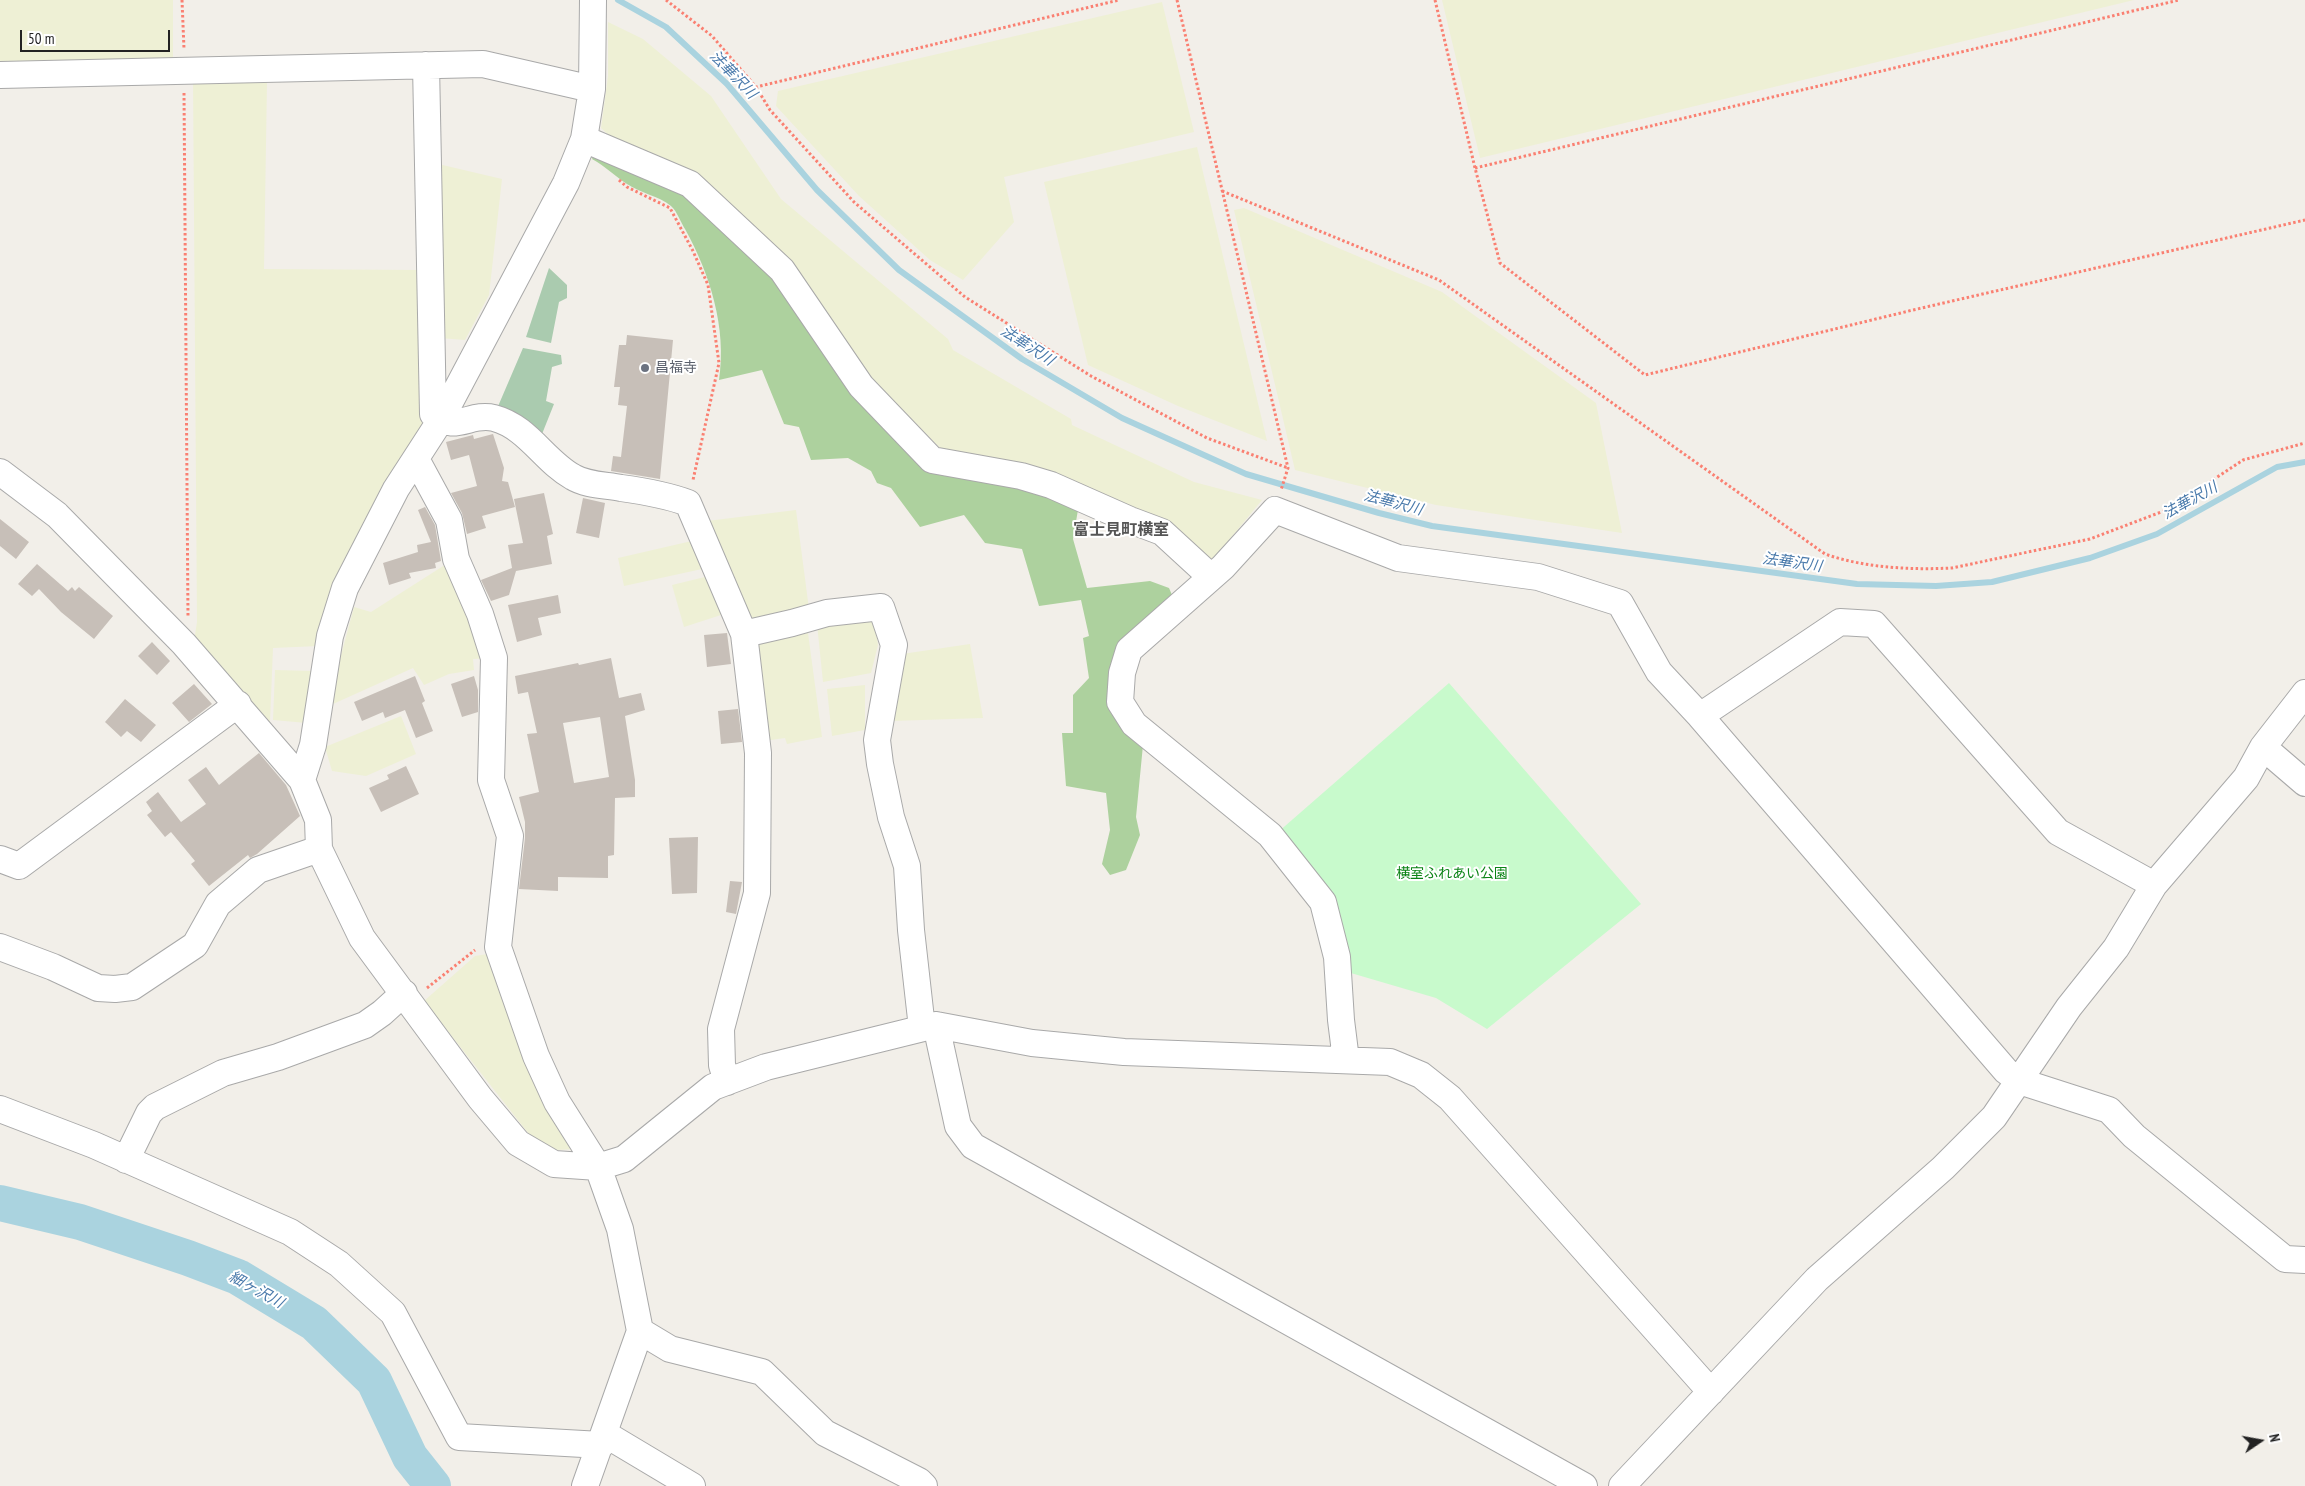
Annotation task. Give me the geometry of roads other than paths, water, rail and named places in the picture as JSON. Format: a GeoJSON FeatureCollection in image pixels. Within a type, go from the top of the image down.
{"type":"FeatureCollection","features":[{"type":"Feature","properties":{"kind":"street"},"geometry":{"type":"LineString","coordinates":[[302,780],[312,745],[330,636],[345,588],[396,489],[440,421],[566,183],[584,138],[592,89],[593,0]]}},
{"type":"Feature","properties":{"kind":"street"},"geometry":{"type":"LineString","coordinates":[[0,75],[483,64],[592,89]]}},
{"type":"Feature","properties":{"kind":"street"},"geometry":{"type":"LineString","coordinates":[[426,65],[433,414],[440,421],[453,424],[472,419],[493,418],[518,430],[557,466],[574,478],[595,484],[673,498],[688,503],[744,634],[758,753],[758,893],[721,1029],[722,1066],[727,1082]]}},
{"type":"Feature","properties":{"kind":"street"},"geometry":{"type":"LineString","coordinates":[[584,138],[690,184],[782,270],[861,386],[932,460],[1021,476],[1051,485],[1162,532],[1211,576]]}},
{"type":"Feature","properties":{"kind":"street"},"geometry":{"type":"LineString","coordinates":[[416,459],[449,520],[456,559],[480,614],[494,658],[491,780],[510,836],[498,947],[536,1056],[557,1102],[598,1167],[620,1229],[640,1331],[603,1440],[585,1486]]}},
{"type":"Feature","properties":{"kind":"street"},"geometry":{"type":"LineString","coordinates":[[0,472],[57,515],[184,644],[302,780],[318,820],[319,849],[362,938],[480,1098],[518,1143],[554,1164],[598,1167],[624,1159],[713,1087],[766,1067],[929,1026],[1032,1043],[1124,1052],[1390,1062],[1421,1076],[1450,1098],[1711,1392]]}},
{"type":"Feature","properties":{"kind":"street"},"geometry":{"type":"LineString","coordinates":[[1346,1060],[1337,957],[1323,902],[1270,834],[1134,724],[1120,702],[1122,672],[1129,650],[1211,576],[1275,510],[1398,558],[1538,577],[1620,603],[1659,672],[1700,716],[2006,1071],[2019,1081],[2109,1110],[2134,1136],[2285,1259],[2305,1260]]}},
{"type":"Feature","properties":{"kind":"street"},"geometry":{"type":"LineString","coordinates":[[744,634],[792,623],[827,612],[881,607],[894,645],[877,740],[880,764],[891,817],[906,866],[911,930],[929,1026],[958,1126],[973,1146],[1584,1486]]}},
{"type":"Feature","properties":{"kind":"street"},"geometry":{"type":"LineString","coordinates":[[1700,716],[1840,622],[1874,624],[2058,832],[2154,885]]}},
{"type":"Feature","properties":{"kind":"street"},"geometry":{"type":"LineString","coordinates":[[1622,1486],[1817,1279],[1943,1168],[1994,1117],[2069,1008],[2116,948],[2154,885],[2246,778],[2263,747],[2305,693]]}},
{"type":"Feature","properties":{"kind":"street"},"geometry":{"type":"LineString","coordinates":[[0,859],[19,866],[238,704]]}},
{"type":"Feature","properties":{"kind":"street"},"geometry":{"type":"LineString","coordinates":[[2263,747],[2305,782]]}},
{"type":"Feature","properties":{"kind":"street"},"geometry":{"type":"LineString","coordinates":[[0,947],[53,967],[98,988],[115,990],[132,987],[195,945],[218,904],[258,870],[319,849]]}},
{"type":"Feature","properties":{"kind":"street"},"geometry":{"type":"LineString","coordinates":[[126,1160],[149,1113],[161,1103],[223,1073],[278,1056],[364,1025],[407,997]]}},
{"type":"Feature","properties":{"kind":"street"},"geometry":{"type":"LineString","coordinates":[[0,1109],[126,1160],[290,1232],[339,1264],[393,1313],[459,1437],[603,1440],[692,1486]]}},
{"type":"Feature","properties":{"kind":"street"},"geometry":{"type":"LineString","coordinates":[[640,1331],[670,1349],[762,1372],[824,1433],[919,1481],[924,1486]]}},
{"type":"Feature","properties":{"kind":"waterway","name":"法華沢川"},"geometry":{"type":"LineString","coordinates":[[618,0],[666,27],[727,84],[817,190],[899,270],[1022,359],[1122,418],[1246,474],[1379,513],[1432,526],[1857,584],[1936,586],[1992,582],[2090,558],[2157,534],[2277,467],[2305,462]]}},
{"type":"Feature","properties":{"kind":"waterway","name":"細ヶ沢川"},"geometry":{"type":"LineString","coordinates":[[0,1203],[80,1222],[188,1258],[238,1277],[314,1323],[374,1381],[410,1457],[433,1486]]}},
{"type":"Feature","properties":{"kind":"place","name":"昌福寺"},"geometry":{"type":"Point","coordinates":[645,368]}},
{"type":"Feature","properties":{"kind":"district","name":"富士見町横室"},"geometry":{"type":"Point","coordinates":[1121,530]}},
{"type":"Feature","properties":{"kind":"park label","name":"横室ふれあい公園"},"geometry":{"type":"Point","coordinates":[1452,874]}}]}
